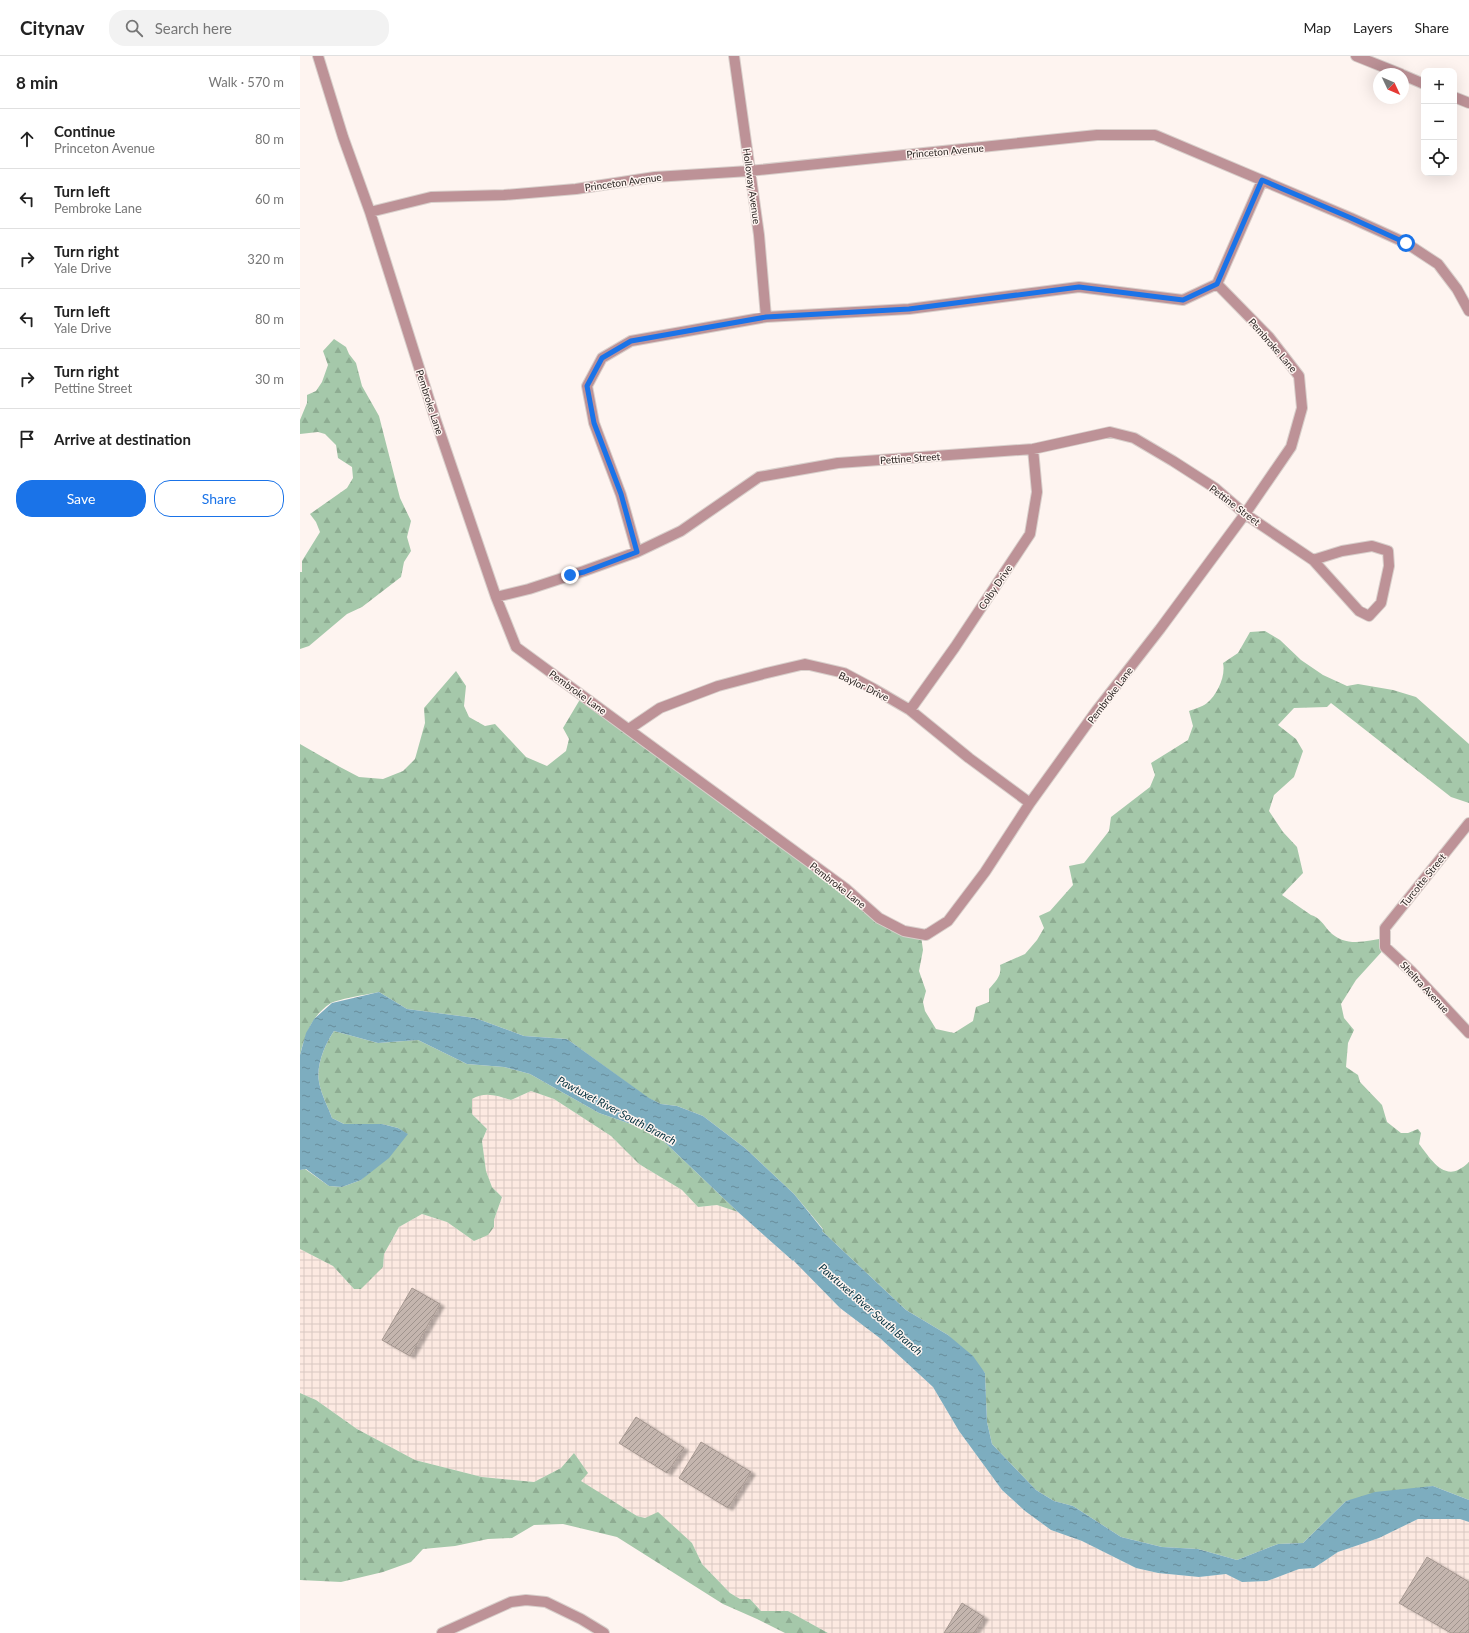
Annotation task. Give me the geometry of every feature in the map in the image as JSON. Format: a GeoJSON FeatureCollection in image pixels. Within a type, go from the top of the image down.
{"type":"FeatureCollection","features":[{"type":"Feature","properties":{"kind":"street","name":"Pembroke Lane"},"geometry":{"type":"LineString","coordinates":[[318,56],[343,137],[370,212],[434,415],[496,597],[516,647],[845,888],[879,918],[904,931],[926,935],[948,921],[985,872],[1030,802],[1097,710],[1160,629],[1245,514],[1291,448],[1302,408],[1299,376],[1269,337],[1217,284]]}},
{"type":"Feature","properties":{"kind":"street","name":"Holloway Avenue"},"geometry":{"type":"LineString","coordinates":[[734,56],[759,235],[766,317]]}},
{"type":"Feature","properties":{"kind":"street"},"geometry":{"type":"LineString","coordinates":[[1356,56],[1387,68]]}},
{"type":"Feature","properties":{"kind":"street"},"geometry":{"type":"LineString","coordinates":[[1409,77],[1421,83]]}},
{"type":"Feature","properties":{"kind":"street"},"geometry":{"type":"LineString","coordinates":[[1457,98],[1469,103]]}},
{"type":"Feature","properties":{"kind":"street","name":"Princeton Avenue"},"geometry":{"type":"LineString","coordinates":[[370,212],[431,197],[504,195],[555,191],[655,177],[749,171],[1097,135],[1155,135],[1351,218],[1412,247],[1438,264],[1457,289],[1469,311]]}},
{"type":"Feature","properties":{"kind":"street"},"geometry":{"type":"LineString","coordinates":[[637,552],[621,494],[594,423],[587,386],[602,358],[631,341],[766,317],[909,309],[1079,287],[1183,300],[1217,284],[1262,180]]}},
{"type":"Feature","properties":{"kind":"street","name":"Pettine Street"},"geometry":{"type":"LineString","coordinates":[[496,597],[530,589],[584,572],[637,552],[681,531],[759,477],[838,463],[1033,449],[1110,432],[1134,438],[1215,488],[1245,514],[1313,560],[1358,611],[1369,616],[1380,603],[1389,566],[1388,551],[1372,546],[1342,551],[1313,560]]}},
{"type":"Feature","properties":{"kind":"street","name":"Colby Drive"},"geometry":{"type":"LineString","coordinates":[[910,710],[959,641],[1030,534],[1036,492],[1033,449]]}},
{"type":"Feature","properties":{"kind":"street","name":"Baylor Drive"},"geometry":{"type":"LineString","coordinates":[[629,729],[660,708],[733,682],[805,664],[844,673],[874,688],[910,710],[969,758],[1030,802]]}},
{"type":"Feature","properties":{"kind":"street","name":"Turcotte Street"},"geometry":{"type":"LineString","coordinates":[[1386,940],[1385,928],[1469,823]]}},
{"type":"Feature","properties":{"kind":"street","name":"Sheltra Avenue"},"geometry":{"type":"LineString","coordinates":[[1386,940],[1385,947],[1412,972],[1469,1033]]}},
{"type":"Feature","properties":{"kind":"street"},"geometry":{"type":"LineString","coordinates":[[442,1633],[511,1602],[526,1600],[546,1602],[581,1619],[604,1633]]}},
{"type":"Feature","properties":{"kind":"shaded area"},"geometry":{"type":"Polygon","coordinates":[[[531,1091],[554,1099],[611,1136],[639,1164],[682,1190],[698,1207],[717,1205],[738,1212],[793,1261],[795,1259],[795,1261],[840,1308],[881,1339],[933,1387],[959,1431],[1002,1490],[1025,1511],[1051,1530],[1082,1541],[1136,1568],[1158,1573],[1199,1577],[1226,1574],[1242,1582],[1267,1581],[1299,1569],[1314,1568],[1338,1552],[1379,1538],[1418,1519],[1460,1519],[1469,1522],[1469,1633],[828,1633],[788,1611],[761,1611],[750,1599],[740,1599],[730,1593],[702,1564],[692,1543],[645,1518],[637,1516],[580,1481],[574,1454],[561,1468],[534,1482],[482,1477],[415,1460],[357,1429],[316,1400],[300,1393],[300,1249],[333,1266],[354,1289],[383,1267],[384,1254],[399,1227],[422,1214],[447,1222],[474,1241],[494,1227],[494,1220],[502,1197],[492,1187],[486,1171],[482,1141],[487,1129],[472,1114],[472,1099],[480,1094],[493,1095],[511,1100],[531,1091]]]}},
{"type":"Feature","properties":{"kind":"green space"},"geometry":{"type":"Polygon","coordinates":[[[334,339],[346,347],[356,363],[362,386],[379,416],[400,498],[411,521],[407,537],[411,551],[404,562],[401,577],[362,607],[347,614],[309,646],[300,649],[300,572],[302,572],[302,561],[320,532],[316,522],[310,514],[347,488],[353,478],[352,467],[338,458],[336,445],[325,434],[318,432],[300,434],[300,420],[307,403],[307,395],[316,391],[322,382],[328,365],[323,351],[334,339]]]}},
{"type":"Feature","properties":{"kind":"green space"},"geometry":{"type":"Polygon","coordinates":[[[1265,631],[1280,640],[1301,660],[1323,675],[1347,686],[1358,684],[1393,690],[1416,697],[1469,744],[1469,803],[1451,797],[1331,703],[1327,707],[1294,708],[1278,725],[1296,739],[1303,751],[1294,777],[1274,795],[1269,811],[1283,832],[1297,847],[1303,873],[1282,895],[1316,918],[1329,931],[1342,940],[1363,942],[1385,938],[1386,947],[1356,980],[1341,1004],[1344,1018],[1354,1030],[1348,1043],[1346,1067],[1358,1075],[1360,1082],[1382,1105],[1387,1122],[1401,1133],[1408,1133],[1418,1129],[1421,1133],[1419,1144],[1431,1159],[1441,1168],[1452,1172],[1458,1170],[1469,1162],[1469,1500],[1433,1486],[1346,1501],[1303,1543],[1278,1544],[1237,1560],[1198,1549],[1162,1547],[1121,1537],[1073,1506],[1054,1501],[1036,1490],[992,1444],[987,1422],[985,1373],[948,1335],[906,1310],[822,1231],[823,1229],[794,1194],[745,1148],[703,1116],[677,1106],[661,1104],[648,1098],[567,1039],[524,1036],[475,1018],[407,1009],[379,992],[335,1001],[324,1008],[310,1026],[300,1055],[300,744],[359,777],[383,779],[403,771],[415,759],[425,723],[424,708],[456,671],[466,686],[464,706],[469,717],[485,726],[495,724],[526,757],[547,766],[566,751],[569,739],[563,728],[582,696],[878,916],[921,936],[923,950],[919,971],[926,991],[923,1002],[925,1011],[936,1029],[954,1033],[973,1021],[976,1007],[989,1002],[989,989],[999,975],[1000,965],[1025,954],[1037,940],[1044,928],[1039,916],[1050,911],[1073,885],[1069,866],[1084,863],[1109,831],[1111,817],[1150,787],[1155,775],[1151,763],[1188,740],[1193,726],[1189,711],[1200,707],[1211,700],[1222,679],[1224,668],[1223,663],[1238,653],[1250,632],[1265,631]]]}},
{"type":"Feature","properties":{"kind":"green space"},"geometry":{"type":"Polygon","coordinates":[[[334,1031],[378,1043],[418,1040],[467,1064],[504,1067],[530,1074],[599,1113],[654,1132],[738,1212],[717,1205],[698,1207],[682,1190],[639,1164],[611,1136],[554,1099],[531,1091],[511,1100],[492,1095],[482,1095],[472,1099],[472,1114],[487,1129],[482,1141],[486,1171],[492,1187],[502,1197],[494,1220],[494,1227],[488,1235],[474,1241],[447,1222],[422,1214],[399,1227],[384,1254],[383,1267],[361,1289],[354,1289],[333,1266],[300,1249],[300,1170],[305,1169],[329,1186],[342,1187],[361,1180],[407,1134],[398,1128],[382,1124],[344,1124],[332,1118],[321,1091],[318,1075],[322,1055],[327,1042],[334,1031]]]}},
{"type":"Feature","properties":{"kind":"green space"},"geometry":{"type":"Polygon","coordinates":[[[300,1393],[316,1400],[357,1429],[415,1460],[482,1477],[534,1482],[561,1468],[574,1453],[588,1473],[581,1481],[637,1516],[645,1518],[658,1512],[692,1543],[702,1564],[730,1593],[740,1599],[750,1599],[761,1611],[788,1611],[828,1633],[785,1633],[723,1604],[617,1537],[563,1524],[534,1525],[512,1538],[488,1539],[455,1546],[423,1549],[411,1562],[383,1572],[341,1582],[300,1580],[300,1393]]]}},
{"type":"Feature","properties":{"kind":"water","name":"Pawtuxet River South Branch"},"geometry":{"type":"Polygon","coordinates":[[[379,992],[407,1009],[475,1018],[524,1036],[567,1039],[649,1098],[661,1104],[677,1106],[703,1116],[745,1148],[794,1194],[823,1230],[822,1231],[906,1310],[948,1335],[973,1356],[985,1373],[987,1422],[992,1444],[1036,1490],[1054,1501],[1073,1506],[1121,1537],[1162,1547],[1198,1549],[1237,1560],[1278,1544],[1303,1543],[1346,1501],[1375,1492],[1433,1486],[1469,1500],[1469,1522],[1460,1519],[1418,1519],[1379,1538],[1338,1552],[1314,1568],[1299,1569],[1267,1581],[1242,1582],[1226,1574],[1199,1577],[1158,1573],[1136,1568],[1082,1541],[1051,1530],[1025,1511],[1002,1490],[959,1431],[933,1387],[881,1339],[840,1308],[794,1261],[795,1259],[793,1261],[738,1212],[654,1132],[599,1113],[530,1074],[504,1067],[467,1064],[418,1040],[378,1043],[334,1031],[322,1055],[318,1075],[321,1091],[332,1118],[344,1124],[382,1124],[398,1128],[408,1134],[389,1158],[361,1180],[342,1187],[329,1186],[306,1169],[300,1170],[300,1055],[306,1033],[314,1019],[332,1003],[379,992]]]}},
{"type":"Feature","properties":{"kind":"building"},"geometry":{"type":"Polygon","coordinates":[[[412,1288],[440,1304],[410,1356],[382,1340],[412,1288]]]}},
{"type":"Feature","properties":{"kind":"building"},"geometry":{"type":"Polygon","coordinates":[[[636,1417],[684,1448],[667,1473],[619,1443],[636,1417]]]}},
{"type":"Feature","properties":{"kind":"building"},"geometry":{"type":"Polygon","coordinates":[[[701,1442],[751,1472],[728,1508],[679,1478],[701,1442]]]}},
{"type":"Feature","properties":{"kind":"building"},"geometry":{"type":"Polygon","coordinates":[[[1427,1557],[1469,1582],[1469,1633],[1451,1633],[1399,1603],[1427,1557]]]}},
{"type":"Feature","properties":{"kind":"building"},"geometry":{"type":"Polygon","coordinates":[[[962,1603],[984,1617],[974,1633],[944,1633],[962,1603]]]}},
{"type":"Feature","properties":{"kind":"route"},"geometry":{"type":"LineString","coordinates":[[570,575],[584,572],[637,552],[621,494],[594,423],[587,386],[602,358],[631,341],[766,317],[909,309],[1079,287],[1183,300],[1217,284],[1262,180],[1406,243]]}}]}
